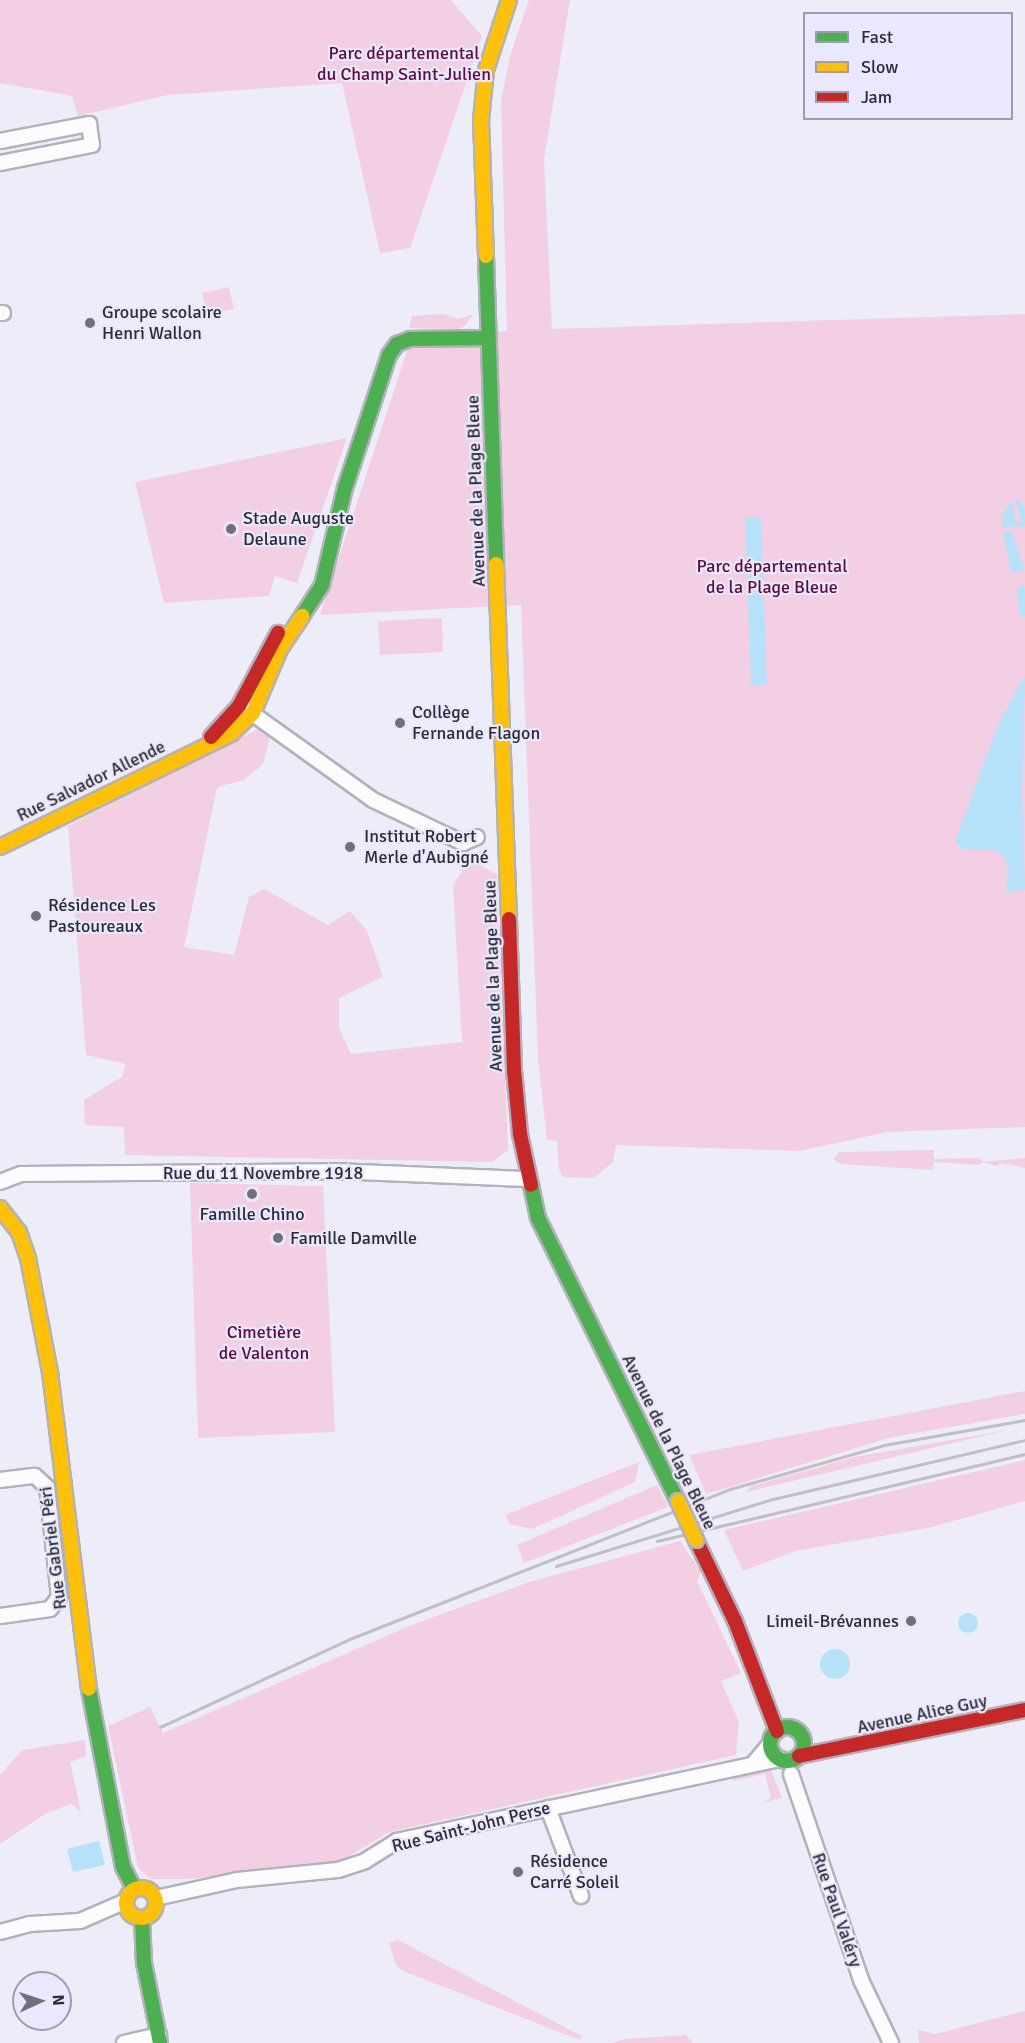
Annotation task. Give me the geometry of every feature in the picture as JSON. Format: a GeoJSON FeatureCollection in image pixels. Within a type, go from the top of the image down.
{"type":"FeatureCollection","features":[{"type":"Feature","properties":{"kind":"main road","name":"Avenue de la Plage Bleue"},"geometry":{"type":"LineString","coordinates":[[509,0],[486,70],[482,120],[514,1070],[528,1179],[538,1218],[678,1501],[735,1621],[760,1687],[781,1729]]}},
{"type":"Feature","properties":{"kind":"main road","name":"Rue Salvador Allende"},"geometry":{"type":"LineString","coordinates":[[0,847],[231,734],[253,713],[280,649],[322,585],[327,553],[389,355],[397,344],[410,339],[488,338]]}},
{"type":"Feature","properties":{"kind":"main road","name":"Rue Salvador Allende"},"geometry":{"type":"LineString","coordinates":[[199,748],[239,706],[267,650],[327,553]]}},
{"type":"Feature","properties":{"kind":"main road","name":"Rue Gabriel Péri"},"geometry":{"type":"LineString","coordinates":[[0,1208],[19,1232],[28,1258],[50,1372],[99,1749],[130,1895]]}},
{"type":"Feature","properties":{"kind":"main road","name":"Avenue Alice Guy"},"geometry":{"type":"LineString","coordinates":[[789,1759],[826,1748],[857,1747],[1025,1710]]}},
{"type":"Feature","properties":{"kind":"main road"},"geometry":{"type":"LineString","coordinates":[[781,1729],[770,1744],[789,1759],[803,1738]]}},
{"type":"Feature","properties":{"kind":"main road","name":"Avenue Alice Guy"},"geometry":{"type":"LineString","coordinates":[[781,1729],[796,1730],[803,1738],[826,1748]]}},
{"type":"Feature","properties":{"kind":"main road"},"geometry":{"type":"LineString","coordinates":[[149,1890],[156,1898],[152,1914],[142,1918],[129,1912],[130,1895],[149,1890]]}},
{"type":"Feature","properties":{"kind":"main road"},"geometry":{"type":"LineString","coordinates":[[142,1918],[144,1963],[159,2039]]}},
{"type":"Feature","properties":{"kind":"street"},"geometry":{"type":"LineString","coordinates":[[0,141],[88,124],[93,145],[0,163]]}},
{"type":"Feature","properties":{"kind":"street"},"geometry":{"type":"LineString","coordinates":[[239,706],[253,713],[373,800],[463,843],[477,837]]}},
{"type":"Feature","properties":{"kind":"street","name":"Rue du 11 Novembre 1918"},"geometry":{"type":"LineString","coordinates":[[0,1182],[21,1174],[334,1171],[528,1179]]}},
{"type":"Feature","properties":{"kind":"street"},"geometry":{"type":"LineString","coordinates":[[0,1480],[35,1476],[43,1479],[47,1487],[54,1541],[56,1605],[0,1616]]}},
{"type":"Feature","properties":{"kind":"street"},"geometry":{"type":"LineString","coordinates":[[54,1541],[70,1539]]}},
{"type":"Feature","properties":{"kind":"street"},"geometry":{"type":"LineString","coordinates":[[754,1763],[770,1744]]}},
{"type":"Feature","properties":{"kind":"street","name":"Rue Saint-John Perse"},"geometry":{"type":"LineString","coordinates":[[156,1898],[237,1880],[338,1870],[364,1861],[397,1841],[754,1763],[789,1759]]}},
{"type":"Feature","properties":{"kind":"street","name":"Rue Paul Valéry"},"geometry":{"type":"LineString","coordinates":[[789,1759],[790,1774],[861,1980],[891,2043]]}},
{"type":"Feature","properties":{"kind":"street"},"geometry":{"type":"LineString","coordinates":[[548,1808],[581,1896]]}},
{"type":"Feature","properties":{"kind":"street"},"geometry":{"type":"LineString","coordinates":[[0,1932],[30,1924],[81,1921],[130,1895]]}},
{"type":"Feature","properties":{"kind":"street"},"geometry":{"type":"LineString","coordinates":[[124,2043],[159,2039]]}},
{"type":"Feature","properties":{"kind":"green space","name":"Parc départemental du Champ Saint-Julien"},"geometry":{"type":"Polygon","coordinates":[[[0,0],[451,0],[482,36],[410,248],[380,253],[342,83],[167,95],[78,116],[72,96],[0,83],[0,0]]]}},
{"type":"Feature","properties":{"kind":"green space","name":"Parc départemental de la Plage Bleue"},"geometry":{"type":"Polygon","coordinates":[[[529,0],[570,0],[544,159],[552,329],[1025,314],[1025,1127],[887,1132],[800,1151],[616,1145],[613,1162],[594,1178],[563,1177],[559,1169],[557,1141],[547,1140],[538,1058],[521,605],[320,615],[409,345],[462,334],[507,331],[501,101],[510,56],[529,0]]]}},
{"type":"Feature","properties":{"kind":"green space"},"geometry":{"type":"Polygon","coordinates":[[[229,287],[234,309],[207,315],[202,293],[229,287]]]}},
{"type":"Feature","properties":{"kind":"green space"},"geometry":{"type":"Polygon","coordinates":[[[444,314],[459,319],[473,314],[465,326],[457,329],[409,328],[412,316],[444,314]]]}},
{"type":"Feature","properties":{"kind":"green space","name":"Stade Auguste Delaune"},"geometry":{"type":"Polygon","coordinates":[[[347,438],[297,583],[275,576],[269,596],[164,603],[135,482],[347,438]]]}},
{"type":"Feature","properties":{"kind":"green space"},"geometry":{"type":"Polygon","coordinates":[[[442,618],[443,652],[380,655],[378,621],[442,618]]]}},
{"type":"Feature","properties":{"kind":"green space"},"geometry":{"type":"Polygon","coordinates":[[[260,728],[270,737],[263,764],[244,780],[217,787],[184,947],[234,955],[249,897],[264,889],[328,925],[350,911],[367,931],[383,977],[339,998],[339,1028],[351,1054],[462,1042],[453,886],[469,859],[497,874],[508,1150],[492,1162],[125,1155],[124,1127],[85,1125],[84,1100],[122,1077],[126,1064],[86,1055],[68,826],[260,728]]]}},
{"type":"Feature","properties":{"kind":"green space"},"geometry":{"type":"Polygon","coordinates":[[[934,1150],[934,1159],[979,1158],[983,1162],[979,1165],[934,1162],[933,1170],[840,1164],[834,1159],[839,1152],[934,1150]]]}},
{"type":"Feature","properties":{"kind":"green space"},"geometry":{"type":"Polygon","coordinates":[[[1025,1158],[1025,1168],[1001,1163],[997,1166],[983,1162],[1025,1158]]]}},
{"type":"Feature","properties":{"kind":"green space","name":"Cimetière de Valenton"},"geometry":{"type":"Polygon","coordinates":[[[190,1183],[323,1186],[335,1432],[198,1438],[190,1183]]]}},
{"type":"Feature","properties":{"kind":"green space"},"geometry":{"type":"Polygon","coordinates":[[[1025,1391],[1025,1414],[892,1437],[706,1494],[689,1455],[1025,1391]]]}},
{"type":"Feature","properties":{"kind":"green space"},"geometry":{"type":"Polygon","coordinates":[[[1008,1430],[746,1492],[751,1486],[855,1457],[1008,1430]]]}},
{"type":"Feature","properties":{"kind":"green space"},"geometry":{"type":"Polygon","coordinates":[[[1025,1460],[1025,1501],[928,1528],[795,1551],[743,1571],[724,1530],[1025,1460]]]}},
{"type":"Feature","properties":{"kind":"green space"},"geometry":{"type":"Polygon","coordinates":[[[639,1462],[635,1482],[532,1529],[510,1524],[505,1515],[639,1462]]]}},
{"type":"Feature","properties":{"kind":"green space"},"geometry":{"type":"Polygon","coordinates":[[[657,1485],[668,1507],[524,1563],[517,1545],[657,1485]]]}},
{"type":"Feature","properties":{"kind":"green space"},"geometry":{"type":"Polygon","coordinates":[[[680,1541],[701,1572],[697,1581],[741,1673],[721,1681],[739,1722],[736,1755],[389,1832],[341,1861],[189,1879],[151,1879],[138,1868],[108,1726],[150,1707],[163,1733],[412,1625],[529,1582],[680,1541]]]}},
{"type":"Feature","properties":{"kind":"green space"},"geometry":{"type":"Polygon","coordinates":[[[85,1740],[86,1756],[70,1762],[81,1812],[71,1804],[45,1814],[0,1844],[0,1775],[22,1750],[85,1740]]]}},
{"type":"Feature","properties":{"kind":"green space"},"geometry":{"type":"Polygon","coordinates":[[[770,1768],[782,1798],[761,1803],[771,1798],[765,1774],[733,1781],[733,1775],[770,1768]]]}},
{"type":"Feature","properties":{"kind":"green space"},"geometry":{"type":"Polygon","coordinates":[[[398,1940],[582,2036],[580,2040],[403,1971],[396,1965],[389,1943],[398,1940]]]}},
{"type":"Feature","properties":{"kind":"green space"},"geometry":{"type":"Polygon","coordinates":[[[1025,2011],[1025,2043],[919,2043],[918,2030],[935,2034],[1025,2011]]]}},
{"type":"Feature","properties":{"kind":"green space"},"geometry":{"type":"Polygon","coordinates":[[[686,2035],[693,2043],[612,2043],[625,2039],[686,2035]]]}},
{"type":"Feature","properties":{"kind":"water"},"geometry":{"type":"Polygon","coordinates":[[[1015,500],[1020,500],[1025,511],[1025,526],[1002,527],[1003,514],[1011,501],[1017,523],[1022,522],[1015,500]]]}},
{"type":"Feature","properties":{"kind":"water"},"geometry":{"type":"Polygon","coordinates":[[[761,517],[767,684],[751,685],[745,518],[761,517]]]}},
{"type":"Feature","properties":{"kind":"water"},"geometry":{"type":"Polygon","coordinates":[[[1003,532],[1012,532],[1025,572],[1011,572],[1003,532]]]}},
{"type":"Feature","properties":{"kind":"water"},"geometry":{"type":"Polygon","coordinates":[[[1017,587],[1025,588],[1025,617],[1020,617],[1017,587]]]}},
{"type":"Feature","properties":{"kind":"water"},"geometry":{"type":"Polygon","coordinates":[[[1025,675],[1022,791],[1025,889],[1010,892],[1006,891],[1009,871],[1004,856],[995,850],[963,850],[955,841],[999,723],[1025,675]]]}},
{"type":"Feature","properties":{"kind":"water"},"geometry":{"type":"Polygon","coordinates":[[[968,1613],[975,1616],[978,1623],[975,1630],[968,1633],[961,1630],[958,1623],[961,1616],[968,1613]]]}},
{"type":"Feature","properties":{"kind":"water"},"geometry":{"type":"Polygon","coordinates":[[[835,1649],[841,1650],[849,1658],[849,1670],[841,1678],[835,1679],[829,1678],[821,1670],[820,1664],[821,1658],[829,1650],[835,1649]]]}},
{"type":"Feature","properties":{"kind":"water"},"geometry":{"type":"Polygon","coordinates":[[[99,1841],[105,1865],[73,1872],[67,1849],[99,1841]]]}},
{"type":"Feature","properties":{"kind":"railway"},"geometry":{"type":"LineString","coordinates":[[160,1727],[352,1638],[730,1489],[884,1445],[1025,1420]]}},
{"type":"Feature","properties":{"kind":"railway"},"geometry":{"type":"LineString","coordinates":[[556,1566],[773,1499],[1025,1440]]}},
{"type":"Feature","properties":{"kind":"railway"},"geometry":{"type":"LineString","coordinates":[[657,1541],[1025,1454]]}},
{"type":"Feature","properties":{"kind":"traffic: fast"},"geometry":{"type":"LineString","coordinates":[[486,256],[496,564]]}},
{"type":"Feature","properties":{"kind":"traffic: fast"},"geometry":{"type":"LineString","coordinates":[[302,616],[322,585],[345,488],[389,355],[397,344],[410,339],[488,338]]}},
{"type":"Feature","properties":{"kind":"traffic: fast"},"geometry":{"type":"LineString","coordinates":[[531,1185],[538,1218],[678,1501]]}},
{"type":"Feature","properties":{"kind":"traffic: fast"},"geometry":{"type":"LineString","coordinates":[[89,1689],[123,1867],[134,1889]]}},
{"type":"Feature","properties":{"kind":"traffic: fast"},"geometry":{"type":"LineString","coordinates":[[787,1727],[799,1732],[804,1744],[799,1756],[787,1761],[775,1756],[770,1744],[775,1732],[787,1727]]}},
{"type":"Feature","properties":{"kind":"traffic: fast"},"geometry":{"type":"LineString","coordinates":[[142,1918],[144,1963],[160,2043]]}},
{"type":"Feature","properties":{"kind":"traffic: slow"},"geometry":{"type":"LineString","coordinates":[[486,256],[481,120],[486,70],[509,0]]}},
{"type":"Feature","properties":{"kind":"traffic: slow"},"geometry":{"type":"LineString","coordinates":[[496,564],[509,919]]}},
{"type":"Feature","properties":{"kind":"traffic: slow"},"geometry":{"type":"LineString","coordinates":[[0,847],[231,734],[253,713],[280,649],[302,616]]}},
{"type":"Feature","properties":{"kind":"traffic: slow"},"geometry":{"type":"LineString","coordinates":[[0,1208],[19,1232],[28,1258],[50,1372],[89,1689]]}},
{"type":"Feature","properties":{"kind":"traffic: slow"},"geometry":{"type":"LineString","coordinates":[[678,1501],[696,1540]]}},
{"type":"Feature","properties":{"kind":"traffic: slow"},"geometry":{"type":"LineString","coordinates":[[141,1888],[152,1892],[156,1903],[152,1914],[141,1918],[130,1914],[126,1903],[130,1892],[141,1888]]}},
{"type":"Feature","properties":{"kind":"traffic: jam"},"geometry":{"type":"LineString","coordinates":[[211,737],[239,706],[278,633]]}},
{"type":"Feature","properties":{"kind":"traffic: jam"},"geometry":{"type":"LineString","coordinates":[[509,919],[514,1070],[520,1134],[531,1185]]}},
{"type":"Feature","properties":{"kind":"traffic: jam"},"geometry":{"type":"LineString","coordinates":[[696,1540],[735,1621],[777,1731]]}},
{"type":"Feature","properties":{"kind":"traffic: jam"},"geometry":{"type":"LineString","coordinates":[[799,1756],[1025,1710]]}},
{"type":"Feature","properties":{"kind":"place","name":"Groupe scolaire Henri Wallon"},"geometry":{"type":"Point","coordinates":[90,323]}},
{"type":"Feature","properties":{"kind":"place","name":"Stade Auguste Delaune"},"geometry":{"type":"Point","coordinates":[231,529]}},
{"type":"Feature","properties":{"kind":"place","name":"Collège Fernande Flagon"},"geometry":{"type":"Point","coordinates":[400,723]}},
{"type":"Feature","properties":{"kind":"place","name":"Institut Robert Merle d'Aubigné"},"geometry":{"type":"Point","coordinates":[350,847]}},
{"type":"Feature","properties":{"kind":"place","name":"Résidence Les Pastoureaux"},"geometry":{"type":"Point","coordinates":[36,916]}},
{"type":"Feature","properties":{"kind":"place","name":"Famille Chino"},"geometry":{"type":"Point","coordinates":[252,1194]}},
{"type":"Feature","properties":{"kind":"place","name":"Famille Damville"},"geometry":{"type":"Point","coordinates":[278,1238]}},
{"type":"Feature","properties":{"kind":"place","name":"Limeil-Brévannes"},"geometry":{"type":"Point","coordinates":[911,1621]}},
{"type":"Feature","properties":{"kind":"place","name":"Résidence Carré Soleil"},"geometry":{"type":"Point","coordinates":[518,1872]}}]}
